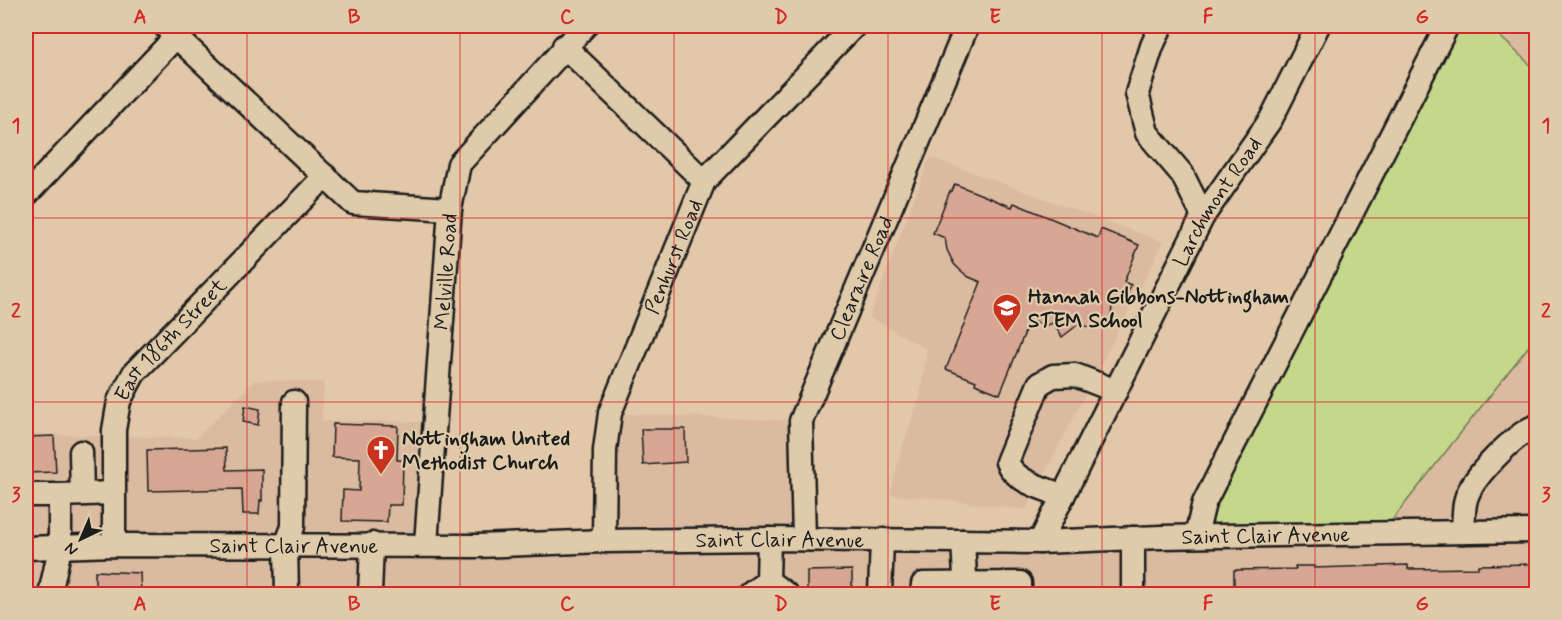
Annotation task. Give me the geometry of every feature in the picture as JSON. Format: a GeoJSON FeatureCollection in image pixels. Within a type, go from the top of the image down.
{"type":"FeatureCollection","features":[{"type":"Feature","properties":{"kind":"street"},"geometry":{"type":"LineString","coordinates":[[450,209],[459,164],[564,46],[585,26]]}},
{"type":"Feature","properties":{"kind":"street","name":"Penhurst Road"},"geometry":{"type":"LineString","coordinates":[[604,541],[605,450],[610,413],[704,181],[854,26]]}},
{"type":"Feature","properties":{"kind":"street","name":"Clearaire Road"},"geometry":{"type":"LineString","coordinates":[[804,539],[801,422],[967,26]]}},
{"type":"Feature","properties":{"kind":"street"},"geometry":{"type":"LineString","coordinates":[[1161,26],[1137,93],[1147,133],[1182,174],[1203,216]]}},
{"type":"Feature","properties":{"kind":"street","name":"Larchmont Road"},"geometry":{"type":"LineString","coordinates":[[1040,542],[1203,216],[1271,119],[1318,26]]}},
{"type":"Feature","properties":{"kind":"street"},"geometry":{"type":"LineString","coordinates":[[1196,536],[1204,503],[1447,26]]}},
{"type":"Feature","properties":{"kind":"street"},"geometry":{"type":"LineString","coordinates":[[26,195],[176,29]]}},
{"type":"Feature","properties":{"kind":"street","name":"Melville Road"},"geometry":{"type":"LineString","coordinates":[[176,29],[353,203],[450,209],[426,544]]}},
{"type":"Feature","properties":{"kind":"street"},"geometry":{"type":"LineString","coordinates":[[564,46],[704,181]]}},
{"type":"Feature","properties":{"kind":"street","name":"East 186th Street"},"geometry":{"type":"LineString","coordinates":[[114,545],[114,430],[119,401],[134,373],[325,176]]}},
{"type":"Feature","properties":{"kind":"street"},"geometry":{"type":"LineString","coordinates":[[1063,496],[1026,481],[1010,471],[1007,462],[1039,384],[1053,376],[1075,375],[1116,391]]}},
{"type":"Feature","properties":{"kind":"street"},"geometry":{"type":"LineString","coordinates":[[287,594],[286,545],[293,527],[294,402]]}},
{"type":"Feature","properties":{"kind":"street"},"geometry":{"type":"LineString","coordinates":[[1463,532],[1465,501],[1471,485],[1491,462],[1536,426]]}},
{"type":"Feature","properties":{"kind":"street"},"geometry":{"type":"LineString","coordinates":[[81,452],[82,494]]}},
{"type":"Feature","properties":{"kind":"street"},"geometry":{"type":"LineString","coordinates":[[26,495],[113,493]]}},
{"type":"Feature","properties":{"kind":"street"},"geometry":{"type":"LineString","coordinates":[[50,594],[60,548],[60,495]]}},
{"type":"Feature","properties":{"kind":"street","name":"Saint Clair Avenue"},"geometry":{"type":"LineString","coordinates":[[26,548],[114,545],[426,544],[477,546],[604,541],[769,539],[1040,542],[1196,536],[1536,531]]}},
{"type":"Feature","properties":{"kind":"street"},"geometry":{"type":"LineString","coordinates":[[1133,538],[1133,594]]}},
{"type":"Feature","properties":{"kind":"street"},"geometry":{"type":"LineString","coordinates":[[769,539],[759,588],[786,594]]}},
{"type":"Feature","properties":{"kind":"street"},"geometry":{"type":"LineString","coordinates":[[880,594],[882,540]]}},
{"type":"Feature","properties":{"kind":"street"},"geometry":{"type":"LineString","coordinates":[[963,542],[966,589]]}},
{"type":"Feature","properties":{"kind":"street"},"geometry":{"type":"LineString","coordinates":[[370,594],[372,544]]}},
{"type":"Feature","properties":{"kind":"street"},"geometry":{"type":"LineString","coordinates":[[922,594],[922,584],[966,589],[1020,583],[1020,594]]}},
{"type":"Feature","properties":{"kind":"shaded area"},"geometry":{"type":"Polygon","coordinates":[[[1491,26],[1536,26],[1536,69],[1491,26]]]}},
{"type":"Feature","properties":{"kind":"shaded area","name":"Hannah Gibbons-Nottingham STEM School"},"geometry":{"type":"Polygon","coordinates":[[[930,157],[1164,242],[1026,510],[890,495],[901,451],[920,395],[927,349],[869,317],[930,157]]]}},
{"type":"Feature","properties":{"kind":"shaded area"},"geometry":{"type":"Polygon","coordinates":[[[1536,337],[1536,594],[26,594],[26,434],[196,438],[255,380],[324,382],[322,421],[435,422],[426,544],[604,541],[610,413],[801,421],[804,539],[1382,533],[1536,337]]]}},
{"type":"Feature","properties":{"kind":"green space"},"geometry":{"type":"Polygon","coordinates":[[[1447,26],[1489,26],[1536,70],[1536,337],[1382,533],[1196,536],[1447,26]]]}},
{"type":"Feature","properties":{"kind":"building"},"geometry":{"type":"Polygon","coordinates":[[[955,184],[1012,207],[1014,203],[1098,238],[1101,229],[1139,245],[1124,282],[1131,285],[1125,300],[1112,306],[1111,318],[1107,323],[1095,329],[1079,324],[1062,337],[1053,323],[1044,326],[1030,320],[1000,394],[946,369],[981,282],[969,277],[954,264],[947,250],[945,238],[933,233],[955,184]]]}},
{"type":"Feature","properties":{"kind":"building"},"geometry":{"type":"Polygon","coordinates":[[[245,406],[260,409],[258,425],[243,422],[245,406]]]}},
{"type":"Feature","properties":{"kind":"building","name":"Nottingham United Methodist Church"},"geometry":{"type":"Polygon","coordinates":[[[333,424],[398,426],[397,460],[403,460],[402,505],[388,505],[387,522],[342,521],[343,490],[359,491],[360,458],[332,457],[333,424]]]}},
{"type":"Feature","properties":{"kind":"building"},"geometry":{"type":"Polygon","coordinates":[[[641,429],[685,429],[686,462],[643,465],[641,429]]]}},
{"type":"Feature","properties":{"kind":"building"},"geometry":{"type":"Polygon","coordinates":[[[54,436],[56,472],[26,473],[26,437],[54,436]]]}},
{"type":"Feature","properties":{"kind":"building"},"geometry":{"type":"Polygon","coordinates":[[[226,448],[227,470],[262,469],[262,501],[260,500],[259,514],[243,514],[242,489],[148,491],[147,450],[226,448]]]}},
{"type":"Feature","properties":{"kind":"building"},"geometry":{"type":"Polygon","coordinates":[[[1536,564],[1536,594],[1234,594],[1234,570],[1296,569],[1295,566],[1314,566],[1314,568],[1408,565],[1408,569],[1478,568],[1478,565],[1536,564]]]}},
{"type":"Feature","properties":{"kind":"building"},"geometry":{"type":"Polygon","coordinates":[[[852,570],[852,594],[807,594],[807,571],[852,570]]]}},
{"type":"Feature","properties":{"kind":"building"},"geometry":{"type":"Polygon","coordinates":[[[95,571],[140,573],[141,594],[98,594],[98,590],[95,590],[95,571]]]}},
{"type":"Feature","properties":{"kind":"place","name":"Hannah Gibbons-Nottingham STEM School"},"geometry":{"type":"Point","coordinates":[1007,334]}},
{"type":"Feature","properties":{"kind":"place","name":"Nottingham United Methodist Church"},"geometry":{"type":"Point","coordinates":[381,476]}}]}
